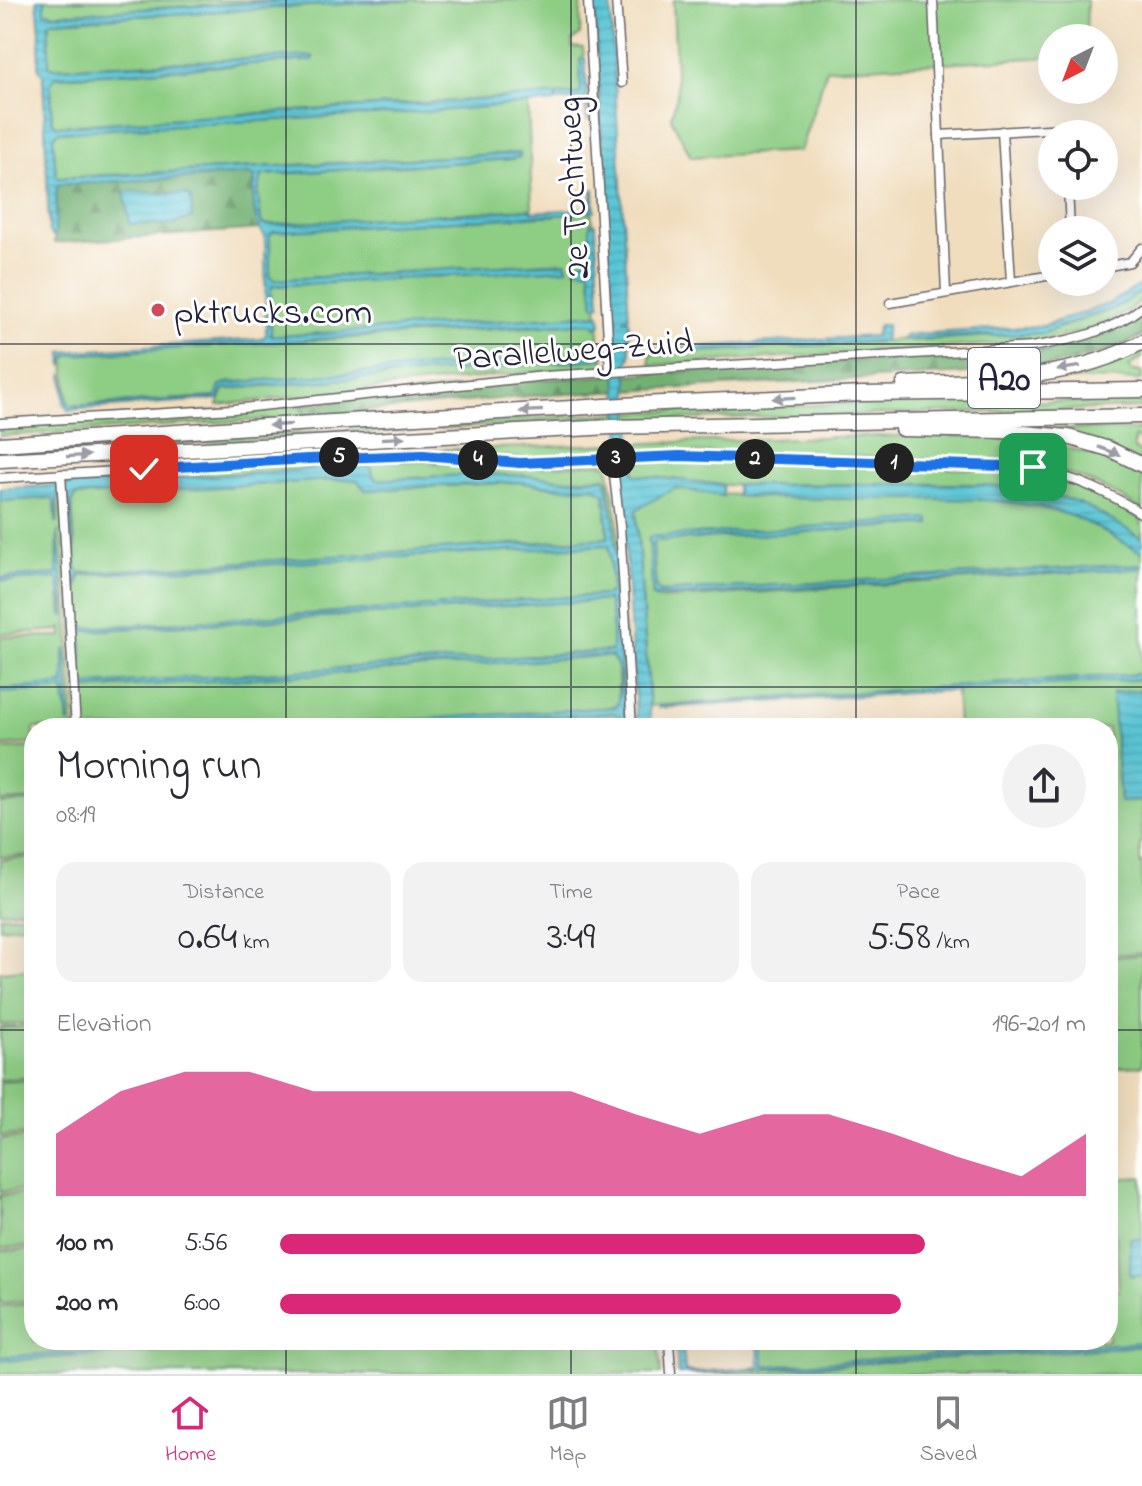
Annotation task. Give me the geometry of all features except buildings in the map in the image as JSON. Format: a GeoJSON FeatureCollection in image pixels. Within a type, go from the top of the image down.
{"type":"FeatureCollection","features":[{"type":"Feature","properties":{"kind":"highway","name":"A20"},"geometry":{"type":"LineString","coordinates":[[862,394],[882,385],[999,379],[1084,366],[1142,342]]}},
{"type":"Feature","properties":{"kind":"highway","name":"A20"},"geometry":{"type":"LineString","coordinates":[[0,444],[640,404],[862,394],[1142,390]]}},
{"type":"Feature","properties":{"kind":"highway","name":"A20"},"geometry":{"type":"LineString","coordinates":[[0,460],[611,427],[1142,416]]}},
{"type":"Feature","properties":{"kind":"highway","name":"A20"},"geometry":{"type":"LineString","coordinates":[[839,420],[857,428],[1002,431],[1068,437],[1109,449],[1142,465]]}},
{"type":"Feature","properties":{"kind":"street","name":"2e Tochtweg"},"geometry":{"type":"LineString","coordinates":[[588,0],[612,372]]}},
{"type":"Feature","properties":{"kind":"street"},"geometry":{"type":"LineString","coordinates":[[616,0],[622,83]]}},
{"type":"Feature","properties":{"kind":"street"},"geometry":{"type":"LineString","coordinates":[[933,0],[946,293]]}},
{"type":"Feature","properties":{"kind":"street"},"geometry":{"type":"LineString","coordinates":[[939,135],[1038,129]]}},
{"type":"Feature","properties":{"kind":"street"},"geometry":{"type":"LineString","coordinates":[[1002,131],[1011,282]]}},
{"type":"Feature","properties":{"kind":"street"},"geometry":{"type":"LineString","coordinates":[[1118,264],[1130,262],[1142,248]]}},
{"type":"Feature","properties":{"kind":"street"},"geometry":{"type":"LineString","coordinates":[[890,303],[1038,277]]}},
{"type":"Feature","properties":{"kind":"street","name":"Parallelweg-Zuid"},"geometry":{"type":"LineString","coordinates":[[0,423],[233,409],[475,382],[1031,347],[1068,341],[1104,330],[1142,307]]}},
{"type":"Feature","properties":{"kind":"street"},"geometry":{"type":"LineString","coordinates":[[0,478],[423,455],[520,463],[679,456],[1033,467],[1081,482],[1142,514]]}},
{"type":"Feature","properties":{"kind":"street"},"geometry":{"type":"LineString","coordinates":[[616,458],[631,718]]}},
{"type":"Feature","properties":{"kind":"street"},"geometry":{"type":"LineString","coordinates":[[62,477],[75,718]]}},
{"type":"Feature","properties":{"kind":"street"},"geometry":{"type":"LineString","coordinates":[[670,1350],[671,1374]]}},
{"type":"Feature","properties":{"kind":"green space"},"geometry":{"type":"Polygon","coordinates":[[[45,0],[295,0],[57,14],[45,12],[45,0]]]}},
{"type":"Feature","properties":{"kind":"green space"},"geometry":{"type":"Polygon","coordinates":[[[411,0],[581,0],[580,35],[572,41],[572,47],[583,48],[584,59],[580,59],[581,91],[578,94],[556,95],[556,98],[554,95],[57,126],[52,121],[51,83],[55,77],[313,60],[313,56],[53,68],[49,66],[49,24],[53,21],[411,0]]]}},
{"type":"Feature","properties":{"kind":"green space"},"geometry":{"type":"Polygon","coordinates":[[[594,0],[615,358],[613,357],[594,0]]]}},
{"type":"Feature","properties":{"kind":"green space"},"geometry":{"type":"Polygon","coordinates":[[[673,0],[1087,0],[1086,24],[1038,24],[1038,58],[827,69],[800,151],[691,157],[671,118],[677,95],[673,0]]]}},
{"type":"Feature","properties":{"kind":"green space"},"geometry":{"type":"Polygon","coordinates":[[[528,103],[532,209],[264,225],[261,221],[258,192],[262,175],[511,159],[520,157],[519,153],[58,178],[56,175],[53,136],[57,132],[528,103]]]}},
{"type":"Feature","properties":{"kind":"green space"},"geometry":{"type":"Polygon","coordinates":[[[255,176],[253,195],[259,229],[54,243],[57,185],[255,176]]]}},
{"type":"Feature","properties":{"kind":"green space"},"geometry":{"type":"Polygon","coordinates":[[[591,211],[590,257],[576,269],[586,269],[591,273],[598,314],[279,337],[271,335],[271,289],[274,286],[567,268],[566,262],[273,280],[270,277],[270,235],[275,231],[591,211]]]}},
{"type":"Feature","properties":{"kind":"green space"},"geometry":{"type":"Polygon","coordinates":[[[1142,291],[1142,301],[1104,324],[1032,342],[650,365],[650,353],[1044,333],[1115,308],[1142,291]]]}},
{"type":"Feature","properties":{"kind":"green space"},"geometry":{"type":"Polygon","coordinates":[[[1142,311],[1142,336],[1085,358],[1025,370],[530,396],[305,417],[301,405],[531,380],[1030,351],[1089,338],[1116,327],[1142,311]]]}},
{"type":"Feature","properties":{"kind":"green space"},"geometry":{"type":"Polygon","coordinates":[[[592,323],[599,328],[599,354],[226,383],[220,386],[216,397],[68,404],[65,359],[70,355],[592,323]]]}},
{"type":"Feature","properties":{"kind":"green space"},"geometry":{"type":"Polygon","coordinates":[[[1142,348],[1142,358],[1129,366],[1132,371],[1142,371],[1142,380],[1051,379],[1142,348]]]}},
{"type":"Feature","properties":{"kind":"green space"},"geometry":{"type":"Polygon","coordinates":[[[604,355],[604,365],[598,368],[218,405],[224,389],[600,359],[604,355]]]}},
{"type":"Feature","properties":{"kind":"green space"},"geometry":{"type":"Polygon","coordinates":[[[918,401],[1142,402],[1142,408],[469,427],[0,455],[0,451],[638,412],[918,401]]]}},
{"type":"Feature","properties":{"kind":"green space"},"geometry":{"type":"Polygon","coordinates":[[[301,405],[305,417],[0,436],[0,426],[301,405]]]}},
{"type":"Feature","properties":{"kind":"green space"},"geometry":{"type":"Polygon","coordinates":[[[1039,428],[1142,430],[1142,439],[1134,438],[1134,449],[1142,453],[1142,462],[1039,428]]]}},
{"type":"Feature","properties":{"kind":"green space"},"geometry":{"type":"Polygon","coordinates":[[[828,437],[988,437],[1067,448],[1105,459],[1142,475],[1142,510],[1078,477],[1009,461],[683,452],[524,459],[432,450],[828,437]]]}},
{"type":"Feature","properties":{"kind":"green space"},"geometry":{"type":"Polygon","coordinates":[[[366,459],[528,467],[604,463],[608,466],[617,514],[629,718],[626,718],[619,647],[621,632],[614,521],[605,477],[567,480],[479,474],[377,480],[371,467],[366,466],[66,484],[69,479],[366,459]]]}},
{"type":"Feature","properties":{"kind":"green space"},"geometry":{"type":"Polygon","coordinates":[[[679,459],[1033,471],[1076,485],[1129,512],[1142,520],[1142,538],[1125,529],[971,484],[723,485],[634,473],[635,461],[679,459]]]}},
{"type":"Feature","properties":{"kind":"green space"},"geometry":{"type":"Polygon","coordinates":[[[357,480],[366,490],[518,482],[562,488],[594,487],[605,493],[608,538],[80,573],[76,567],[72,503],[75,496],[357,480]]]}},
{"type":"Feature","properties":{"kind":"green space"},"geometry":{"type":"Polygon","coordinates":[[[674,488],[788,498],[987,500],[1029,505],[1081,520],[1142,552],[1142,564],[659,592],[656,588],[655,541],[930,524],[649,537],[653,597],[1142,568],[1142,674],[650,706],[636,510],[674,488]]]}},
{"type":"Feature","properties":{"kind":"green space"},"geometry":{"type":"Polygon","coordinates":[[[65,494],[69,497],[76,593],[81,575],[606,544],[611,548],[612,591],[606,595],[86,628],[81,626],[77,606],[82,678],[81,632],[85,631],[609,600],[612,651],[94,684],[83,689],[605,656],[612,657],[618,664],[618,704],[604,709],[449,718],[85,718],[82,700],[83,718],[77,718],[65,494]]]}},
{"type":"Feature","properties":{"kind":"green space"},"geometry":{"type":"Polygon","coordinates":[[[61,495],[73,718],[69,718],[65,681],[59,686],[0,690],[0,637],[62,636],[62,627],[61,630],[0,634],[0,581],[56,578],[59,580],[62,615],[59,571],[55,575],[0,578],[0,501],[51,498],[56,522],[57,497],[61,495]]]}},
{"type":"Feature","properties":{"kind":"green space"},"geometry":{"type":"Polygon","coordinates":[[[1142,679],[1142,690],[1113,693],[1115,718],[957,718],[956,689],[1142,679]]]}},
{"type":"Feature","properties":{"kind":"green space"},"geometry":{"type":"Polygon","coordinates":[[[63,689],[68,718],[24,718],[24,744],[0,746],[0,693],[63,689]]]}},
{"type":"Feature","properties":{"kind":"green space"},"geometry":{"type":"Polygon","coordinates":[[[614,713],[619,718],[521,718],[614,713]]]}},
{"type":"Feature","properties":{"kind":"green space"},"geometry":{"type":"Polygon","coordinates":[[[24,748],[24,800],[0,801],[0,749],[24,748]]]}},
{"type":"Feature","properties":{"kind":"green space"},"geometry":{"type":"Polygon","coordinates":[[[1118,770],[1120,801],[1142,801],[1142,953],[1118,954],[1118,770]]]}},
{"type":"Feature","properties":{"kind":"green space"},"geometry":{"type":"Polygon","coordinates":[[[24,802],[24,856],[0,857],[0,803],[24,802]]]}},
{"type":"Feature","properties":{"kind":"green space"},"geometry":{"type":"Polygon","coordinates":[[[24,858],[24,911],[0,912],[0,860],[24,858]]]}},
{"type":"Feature","properties":{"kind":"green space"},"geometry":{"type":"Polygon","coordinates":[[[24,915],[24,925],[0,928],[0,916],[24,915]]]}},
{"type":"Feature","properties":{"kind":"green space"},"geometry":{"type":"Polygon","coordinates":[[[1142,955],[1142,1066],[1118,1067],[1118,957],[1142,955]]]}},
{"type":"Feature","properties":{"kind":"green space"},"geometry":{"type":"Polygon","coordinates":[[[24,970],[24,1024],[0,1025],[0,972],[24,970]]]}},
{"type":"Feature","properties":{"kind":"green space"},"geometry":{"type":"Polygon","coordinates":[[[24,1027],[24,1078],[0,1080],[0,1028],[24,1027]]]}},
{"type":"Feature","properties":{"kind":"green space"},"geometry":{"type":"Polygon","coordinates":[[[24,1081],[24,1135],[0,1136],[0,1082],[24,1081]]]}},
{"type":"Feature","properties":{"kind":"green space"},"geometry":{"type":"Polygon","coordinates":[[[24,1138],[24,1190],[0,1192],[0,1139],[24,1138]]]}},
{"type":"Feature","properties":{"kind":"green space"},"geometry":{"type":"Polygon","coordinates":[[[1142,1177],[1142,1239],[1130,1240],[1130,1276],[1142,1275],[1142,1343],[1118,1345],[1118,1178],[1142,1177]]]}},
{"type":"Feature","properties":{"kind":"green space"},"geometry":{"type":"Polygon","coordinates":[[[24,1194],[24,1247],[0,1248],[0,1195],[24,1194]]]}},
{"type":"Feature","properties":{"kind":"green space"},"geometry":{"type":"Polygon","coordinates":[[[24,1250],[24,1302],[0,1303],[0,1251],[24,1250]]]}},
{"type":"Feature","properties":{"kind":"green space"},"geometry":{"type":"Polygon","coordinates":[[[24,1305],[24,1350],[112,1350],[0,1357],[0,1306],[24,1305]]]}},
{"type":"Feature","properties":{"kind":"green space"},"geometry":{"type":"Polygon","coordinates":[[[1142,1346],[1142,1374],[692,1374],[1118,1350],[1118,1347],[1142,1346]]]}},
{"type":"Feature","properties":{"kind":"green space"},"geometry":{"type":"Polygon","coordinates":[[[177,1350],[659,1350],[661,1374],[0,1374],[0,1361],[177,1350]]]}},
{"type":"Feature","properties":{"kind":"green space"},"geometry":{"type":"Polygon","coordinates":[[[760,1350],[1035,1350],[761,1368],[760,1350]]]}},
{"type":"Feature","properties":{"kind":"water"},"geometry":{"type":"Polygon","coordinates":[[[37,0],[45,0],[45,12],[57,14],[295,0],[411,0],[53,21],[49,24],[49,66],[53,68],[313,56],[313,60],[55,77],[51,83],[52,121],[57,126],[555,95],[555,102],[58,132],[53,137],[56,175],[59,178],[520,153],[520,157],[511,159],[262,175],[258,192],[264,225],[592,208],[594,189],[595,211],[576,214],[273,232],[270,235],[270,277],[273,280],[566,262],[567,269],[274,286],[271,289],[271,335],[598,314],[601,325],[597,328],[592,323],[563,324],[70,355],[65,358],[63,367],[62,352],[261,339],[266,335],[265,236],[255,215],[255,176],[251,174],[57,185],[55,235],[52,236],[49,232],[43,74],[38,67],[40,32],[37,0]]]}},
{"type":"Feature","properties":{"kind":"water"},"geometry":{"type":"Polygon","coordinates":[[[594,0],[610,0],[629,317],[623,319],[629,320],[630,357],[627,365],[634,473],[723,485],[723,496],[675,488],[636,510],[650,718],[636,718],[612,322],[618,318],[612,318],[594,0]]]}},
{"type":"Feature","properties":{"kind":"water"},"geometry":{"type":"Polygon","coordinates":[[[583,58],[588,121],[584,99],[556,101],[556,95],[578,94],[581,91],[580,59],[583,58]]]}},
{"type":"Feature","properties":{"kind":"water"},"geometry":{"type":"Polygon","coordinates":[[[124,191],[186,194],[191,198],[192,218],[170,224],[130,224],[124,191]]]}},
{"type":"Feature","properties":{"kind":"water"},"geometry":{"type":"Polygon","coordinates":[[[590,223],[595,224],[600,304],[597,306],[594,305],[590,271],[576,269],[576,262],[590,257],[590,223]]]}},
{"type":"Feature","properties":{"kind":"water"},"geometry":{"type":"Polygon","coordinates":[[[1142,284],[1142,291],[1115,308],[1044,333],[902,340],[904,336],[917,334],[1043,326],[1108,304],[1142,284]]]}},
{"type":"Feature","properties":{"kind":"water"},"geometry":{"type":"Polygon","coordinates":[[[879,325],[887,325],[884,341],[655,354],[657,349],[875,336],[879,325]]]}},
{"type":"Feature","properties":{"kind":"water"},"geometry":{"type":"Polygon","coordinates":[[[599,342],[602,342],[604,355],[600,359],[224,389],[219,399],[68,410],[64,404],[63,373],[68,404],[71,406],[216,397],[220,386],[226,383],[598,354],[599,342]]]}},
{"type":"Feature","properties":{"kind":"water"},"geometry":{"type":"Polygon","coordinates":[[[366,466],[371,467],[377,480],[479,474],[567,480],[606,478],[614,521],[621,632],[619,647],[626,718],[619,718],[614,713],[438,718],[616,707],[619,674],[612,657],[605,656],[82,689],[82,685],[94,684],[612,651],[612,619],[608,600],[85,631],[81,633],[83,678],[80,677],[77,605],[81,626],[86,628],[606,595],[612,590],[609,545],[81,575],[76,594],[69,498],[65,494],[57,497],[57,523],[51,498],[0,501],[0,489],[366,466]],[[346,479],[75,496],[72,503],[76,567],[80,573],[608,538],[605,494],[594,487],[562,488],[518,482],[365,490],[357,480],[346,479]]]}},
{"type":"Feature","properties":{"kind":"water"},"geometry":{"type":"Polygon","coordinates":[[[971,484],[1030,490],[1074,501],[1142,538],[1142,552],[1072,516],[1011,502],[737,496],[737,485],[971,484]]]}},
{"type":"Feature","properties":{"kind":"water"},"geometry":{"type":"Polygon","coordinates":[[[929,519],[930,524],[655,541],[656,588],[660,592],[1142,564],[1142,568],[653,597],[649,537],[929,519]]]}},
{"type":"Feature","properties":{"kind":"water"},"geometry":{"type":"Polygon","coordinates":[[[58,530],[65,616],[56,578],[0,581],[0,578],[57,574],[58,530]]]}},
{"type":"Feature","properties":{"kind":"water"},"geometry":{"type":"Polygon","coordinates":[[[64,650],[70,718],[64,689],[0,693],[0,690],[64,684],[64,650]]]}},
{"type":"Feature","properties":{"kind":"water"},"geometry":{"type":"Polygon","coordinates":[[[1142,674],[1142,679],[658,706],[1142,674]]]}},
{"type":"Feature","properties":{"kind":"water"},"geometry":{"type":"Polygon","coordinates":[[[1142,690],[1142,801],[1120,802],[1118,718],[1114,718],[1112,693],[1142,690]]]}},
{"type":"Feature","properties":{"kind":"water"},"geometry":{"type":"Polygon","coordinates":[[[1130,1239],[1142,1239],[1142,1275],[1130,1276],[1130,1239]]]}},
{"type":"Feature","properties":{"kind":"water"},"geometry":{"type":"Polygon","coordinates":[[[1142,1342],[1142,1346],[1118,1347],[1118,1344],[1142,1342]]]}},
{"type":"Feature","properties":{"kind":"water"},"geometry":{"type":"Polygon","coordinates":[[[112,1350],[177,1350],[0,1361],[0,1357],[112,1350]]]}},
{"type":"Feature","properties":{"kind":"water"},"geometry":{"type":"Polygon","coordinates":[[[676,1350],[683,1350],[685,1371],[759,1367],[758,1350],[762,1350],[764,1366],[1016,1350],[1076,1350],[678,1374],[676,1350]]]}},
{"type":"Feature","properties":{"kind":"place","name":"pktrucks.com"},"geometry":{"type":"Point","coordinates":[158,310]}},
{"type":"Feature","properties":{"kind":"route"},"geometry":{"type":"LineString","coordinates":[[144,469],[423,455],[520,463],[679,456],[1033,467]]}}]}
